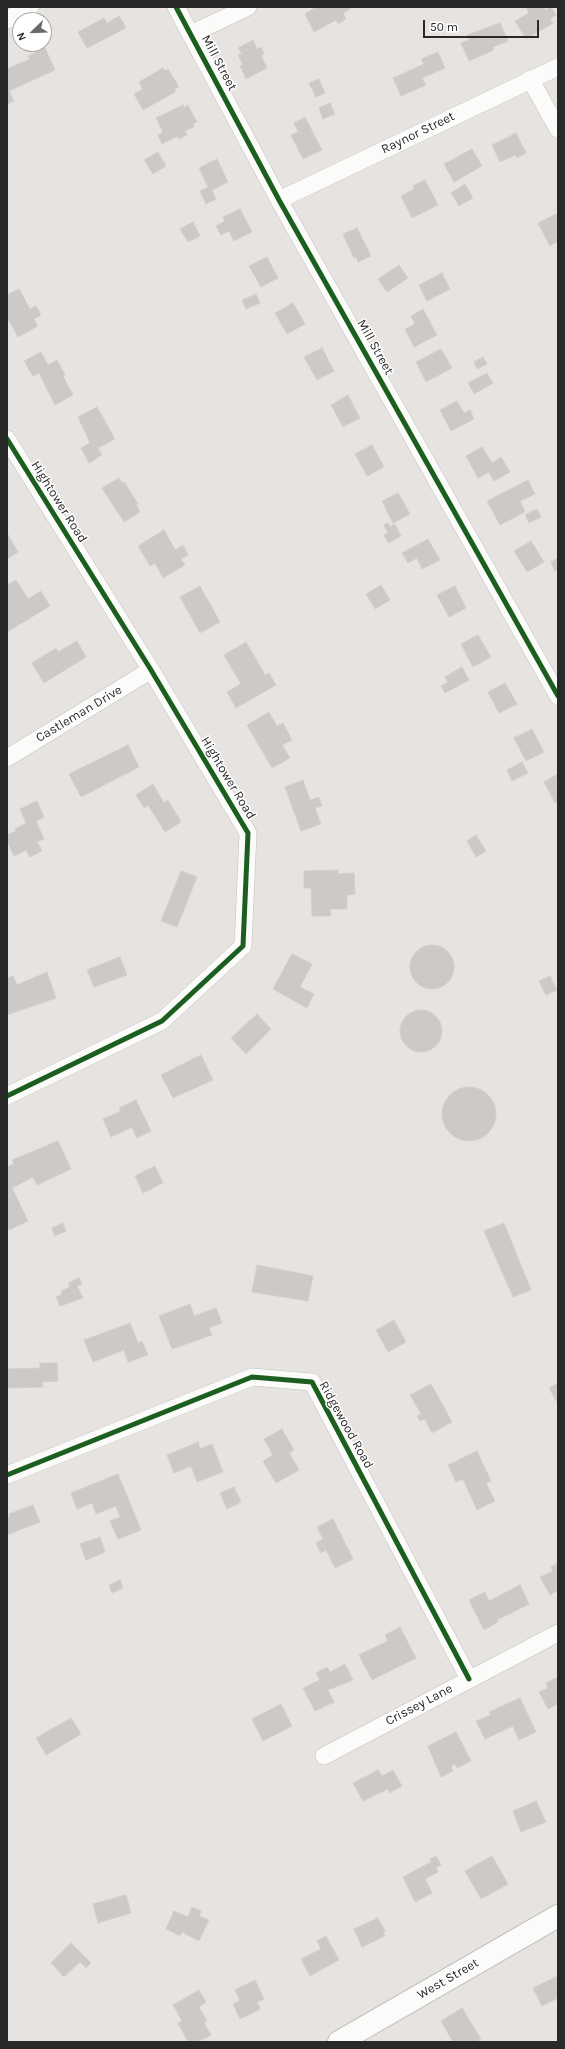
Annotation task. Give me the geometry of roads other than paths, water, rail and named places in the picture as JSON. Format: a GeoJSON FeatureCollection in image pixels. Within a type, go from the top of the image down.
{"type":"FeatureCollection","features":[{"type":"Feature","properties":{"kind":"main road","name":"West Street"},"geometry":{"type":"LineString","coordinates":[[339,2042],[558,1916]]}},
{"type":"Feature","properties":{"kind":"street"},"geometry":{"type":"LineString","coordinates":[[7,20],[30,7]]}},
{"type":"Feature","properties":{"kind":"street","name":"Mill Street"},"geometry":{"type":"LineString","coordinates":[[176,7],[279,200],[557,691]]}},
{"type":"Feature","properties":{"kind":"street"},"geometry":{"type":"LineString","coordinates":[[191,34],[248,7]]}},
{"type":"Feature","properties":{"kind":"street","name":"Raynor Street"},"geometry":{"type":"LineString","coordinates":[[279,200],[530,79],[558,67]]}},
{"type":"Feature","properties":{"kind":"street"},"geometry":{"type":"LineString","coordinates":[[530,79],[558,129]]}},
{"type":"Feature","properties":{"kind":"street","name":"Hightower Road"},"geometry":{"type":"LineString","coordinates":[[7,439],[151,670],[248,834],[243,946],[162,1021],[7,1096]]}},
{"type":"Feature","properties":{"kind":"street","name":"Castleman Drive"},"geometry":{"type":"LineString","coordinates":[[7,758],[151,670]]}},
{"type":"Feature","properties":{"kind":"street","name":"Ridgewood Road"},"geometry":{"type":"LineString","coordinates":[[7,1475],[252,1377],[312,1382],[469,1679]]}},
{"type":"Feature","properties":{"kind":"street","name":"Crissey Lane"},"geometry":{"type":"LineString","coordinates":[[324,1756],[558,1632]]}}]}
